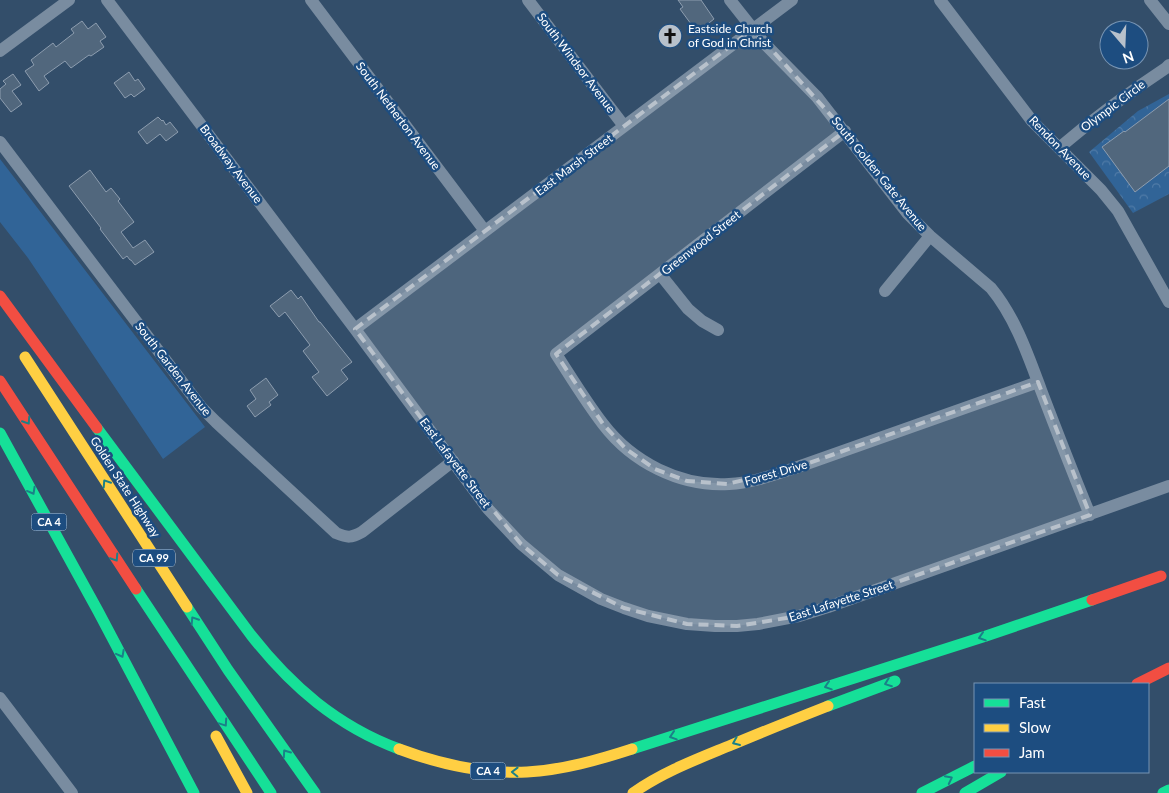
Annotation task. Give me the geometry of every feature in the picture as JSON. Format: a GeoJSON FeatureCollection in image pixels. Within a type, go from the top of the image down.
{"type":"FeatureCollection","features":[{"type":"Feature","properties":{"kind":"main road","name":"CA 4"},"geometry":{"type":"LineString","coordinates":[[0,296],[54,372],[232,610],[277,667],[317,704],[366,736],[425,758],[456,766],[489,771],[519,772],[555,769],[598,760],[986,636],[1165,575]]}},
{"type":"Feature","properties":{"kind":"main road","name":"Golden State Highway"},"geometry":{"type":"LineString","coordinates":[[21,351],[228,670],[315,793]]}},
{"type":"Feature","properties":{"kind":"main road","name":"CA 99"},"geometry":{"type":"LineString","coordinates":[[0,381],[271,793]]}},
{"type":"Feature","properties":{"kind":"main road","name":"CA 4"},"geometry":{"type":"LineString","coordinates":[[0,433],[98,611],[194,793]]}},
{"type":"Feature","properties":{"kind":"main road"},"geometry":{"type":"LineString","coordinates":[[962,655],[1165,575]]}},
{"type":"Feature","properties":{"kind":"main road"},"geometry":{"type":"LineString","coordinates":[[1139,683],[1169,668]]}},
{"type":"Feature","properties":{"kind":"main road"},"geometry":{"type":"LineString","coordinates":[[633,793],[645,784],[704,756],[906,676]]}},
{"type":"Feature","properties":{"kind":"main road"},"geometry":{"type":"LineString","coordinates":[[203,711],[205,695]]}},
{"type":"Feature","properties":{"kind":"main road"},"geometry":{"type":"LineString","coordinates":[[212,728],[247,793]]}},
{"type":"Feature","properties":{"kind":"main road"},"geometry":{"type":"LineString","coordinates":[[922,793],[974,767]]}},
{"type":"Feature","properties":{"kind":"main road"},"geometry":{"type":"LineString","coordinates":[[965,793],[999,773]]}},
{"type":"Feature","properties":{"kind":"main road"},"geometry":{"type":"LineString","coordinates":[[1163,793],[1169,790]]}},
{"type":"Feature","properties":{"kind":"street"},"geometry":{"type":"LineString","coordinates":[[0,51],[69,0]]}},
{"type":"Feature","properties":{"kind":"street","name":"Broadway Avenue"},"geometry":{"type":"LineString","coordinates":[[107,0],[355,329]]}},
{"type":"Feature","properties":{"kind":"street","name":"South Netherton Avenue"},"geometry":{"type":"LineString","coordinates":[[311,0],[485,231]]}},
{"type":"Feature","properties":{"kind":"street","name":"South Windsor Avenue"},"geometry":{"type":"LineString","coordinates":[[528,0],[624,126]]}},
{"type":"Feature","properties":{"kind":"street","name":"South Golden Gate Avenue"},"geometry":{"type":"LineString","coordinates":[[730,0],[764,43],[817,97],[908,214],[930,236],[991,288],[999,298],[1028,356],[1090,515]]}},
{"type":"Feature","properties":{"kind":"street","name":"East Marsh Street"},"geometry":{"type":"LineString","coordinates":[[355,329],[792,0]]}},
{"type":"Feature","properties":{"kind":"street","name":"Rendon Avenue"},"geometry":{"type":"LineString","coordinates":[[940,0],[1032,121],[1101,190],[1118,211],[1169,302]]}},
{"type":"Feature","properties":{"kind":"street"},"geometry":{"type":"LineString","coordinates":[[1150,0],[1169,24]]}},
{"type":"Feature","properties":{"kind":"street","name":"Olympic Circle"},"geometry":{"type":"LineString","coordinates":[[1059,148],[1102,112],[1169,65]]}},
{"type":"Feature","properties":{"kind":"street","name":"Greenwood Street"},"geometry":{"type":"LineString","coordinates":[[556,354],[844,131]]}},
{"type":"Feature","properties":{"kind":"street","name":"South Garden Avenue"},"geometry":{"type":"LineString","coordinates":[[0,142],[201,407],[336,533],[345,537],[352,537],[362,532],[453,461]]}},
{"type":"Feature","properties":{"kind":"street"},"geometry":{"type":"LineString","coordinates":[[885,291],[930,236]]}},
{"type":"Feature","properties":{"kind":"street"},"geometry":{"type":"LineString","coordinates":[[660,274],[688,309],[702,321],[718,330]]}},
{"type":"Feature","properties":{"kind":"street","name":"East Lafayette Street"},"geometry":{"type":"LineString","coordinates":[[355,329],[488,509],[521,544],[558,575],[601,599],[648,616],[687,624],[736,626],[800,616],[1169,486]]}},
{"type":"Feature","properties":{"kind":"street","name":"Forest Drive"},"geometry":{"type":"LineString","coordinates":[[556,354],[603,424],[626,448],[655,469],[687,481],[704,484],[746,482],[768,477],[1038,382]]}},
{"type":"Feature","properties":{"kind":"street"},"geometry":{"type":"LineString","coordinates":[[0,698],[72,793]]}},
{"type":"Feature","properties":{"kind":"highlighted area"},"geometry":{"type":"Polygon","coordinates":[[[753,29],[845,131],[556,354],[603,424],[626,449],[655,469],[687,481],[727,484],[795,468],[1038,382],[1090,515],[799,616],[737,626],[687,624],[624,608],[558,575],[521,544],[453,461],[355,329],[753,29]]]}},
{"type":"Feature","properties":{"kind":"green space"},"geometry":{"type":"Polygon","coordinates":[[[1169,94],[1169,194],[1133,213],[1089,152],[1138,111],[1169,94]]]}},
{"type":"Feature","properties":{"kind":"green space"},"geometry":{"type":"Polygon","coordinates":[[[0,159],[205,427],[163,459],[28,258],[0,222],[0,159]]]}},
{"type":"Feature","properties":{"kind":"building"},"geometry":{"type":"Polygon","coordinates":[[[678,0],[701,0],[714,19],[695,34],[689,26],[691,24],[680,9],[683,7],[678,0]]]}},
{"type":"Feature","properties":{"kind":"building"},"geometry":{"type":"Polygon","coordinates":[[[82,21],[88,29],[96,23],[106,37],[100,41],[104,47],[71,68],[65,61],[44,76],[49,83],[39,91],[25,71],[34,65],[31,60],[53,43],[56,47],[74,33],[71,29],[82,21]]]}},
{"type":"Feature","properties":{"kind":"building"},"geometry":{"type":"Polygon","coordinates":[[[129,72],[135,81],[138,79],[145,89],[134,97],[131,94],[125,98],[114,83],[129,72]]]}},
{"type":"Feature","properties":{"kind":"building"},"geometry":{"type":"Polygon","coordinates":[[[13,74],[21,85],[12,91],[22,104],[11,112],[0,98],[0,89],[6,84],[3,81],[13,74]]]}},
{"type":"Feature","properties":{"kind":"building"},"geometry":{"type":"Polygon","coordinates":[[[1169,99],[1169,166],[1135,192],[1102,147],[1169,99]]]}},
{"type":"Feature","properties":{"kind":"building"},"geometry":{"type":"Polygon","coordinates":[[[158,117],[166,125],[170,122],[178,132],[166,141],[160,134],[147,144],[138,132],[158,117]]]}},
{"type":"Feature","properties":{"kind":"building"},"geometry":{"type":"Polygon","coordinates":[[[90,170],[106,192],[111,188],[134,222],[121,232],[133,248],[145,240],[154,252],[135,265],[127,256],[123,259],[69,186],[90,170]]]}},
{"type":"Feature","properties":{"kind":"building"},"geometry":{"type":"Polygon","coordinates":[[[291,290],[298,299],[301,296],[319,322],[352,362],[341,370],[348,379],[327,396],[312,377],[319,372],[303,351],[310,345],[285,312],[279,317],[270,306],[291,290]]]}},
{"type":"Feature","properties":{"kind":"building"},"geometry":{"type":"Polygon","coordinates":[[[266,378],[278,395],[269,402],[271,405],[255,417],[247,406],[256,399],[250,390],[266,378]]]}},
{"type":"Feature","properties":{"kind":"traffic: fast"},"geometry":{"type":"LineString","coordinates":[[97,428],[266,654],[299,687],[335,716],[376,740],[399,749]]}},
{"type":"Feature","properties":{"kind":"traffic: fast"},"geometry":{"type":"LineString","coordinates":[[0,433],[98,611],[194,793]]}},
{"type":"Feature","properties":{"kind":"traffic: fast"},"geometry":{"type":"LineString","coordinates":[[136,589],[271,793]]}},
{"type":"Feature","properties":{"kind":"traffic: fast"},"geometry":{"type":"LineString","coordinates":[[632,749],[986,636],[1092,600]]}},
{"type":"Feature","properties":{"kind":"traffic: fast"},"geometry":{"type":"LineString","coordinates":[[187,607],[228,670],[315,793]]}},
{"type":"Feature","properties":{"kind":"traffic: fast"},"geometry":{"type":"LineString","coordinates":[[828,706],[895,681]]}},
{"type":"Feature","properties":{"kind":"traffic: fast"},"geometry":{"type":"LineString","coordinates":[[922,793],[974,767]]}},
{"type":"Feature","properties":{"kind":"traffic: fast"},"geometry":{"type":"LineString","coordinates":[[965,793],[999,773]]}},
{"type":"Feature","properties":{"kind":"traffic: fast"},"geometry":{"type":"LineString","coordinates":[[1163,793],[1169,790]]}},
{"type":"Feature","properties":{"kind":"traffic: slow"},"geometry":{"type":"LineString","coordinates":[[25,357],[187,607]]}},
{"type":"Feature","properties":{"kind":"traffic: slow"},"geometry":{"type":"LineString","coordinates":[[633,793],[680,767],[828,706]]}},
{"type":"Feature","properties":{"kind":"traffic: slow"},"geometry":{"type":"LineString","coordinates":[[216,736],[247,793]]}},
{"type":"Feature","properties":{"kind":"traffic: slow"},"geometry":{"type":"LineString","coordinates":[[399,749],[462,767],[511,772],[540,771],[567,767],[632,749]]}},
{"type":"Feature","properties":{"kind":"traffic: jam"},"geometry":{"type":"LineString","coordinates":[[0,296],[97,428]]}},
{"type":"Feature","properties":{"kind":"traffic: jam"},"geometry":{"type":"LineString","coordinates":[[0,381],[136,589]]}},
{"type":"Feature","properties":{"kind":"traffic: jam"},"geometry":{"type":"LineString","coordinates":[[1092,600],[1161,576]]}},
{"type":"Feature","properties":{"kind":"traffic: jam"},"geometry":{"type":"LineString","coordinates":[[1139,683],[1169,668]]}},
{"type":"Feature","properties":{"kind":"place","name":"Eastside Church of God in Christ"},"geometry":{"type":"Point","coordinates":[670,36]}}]}
